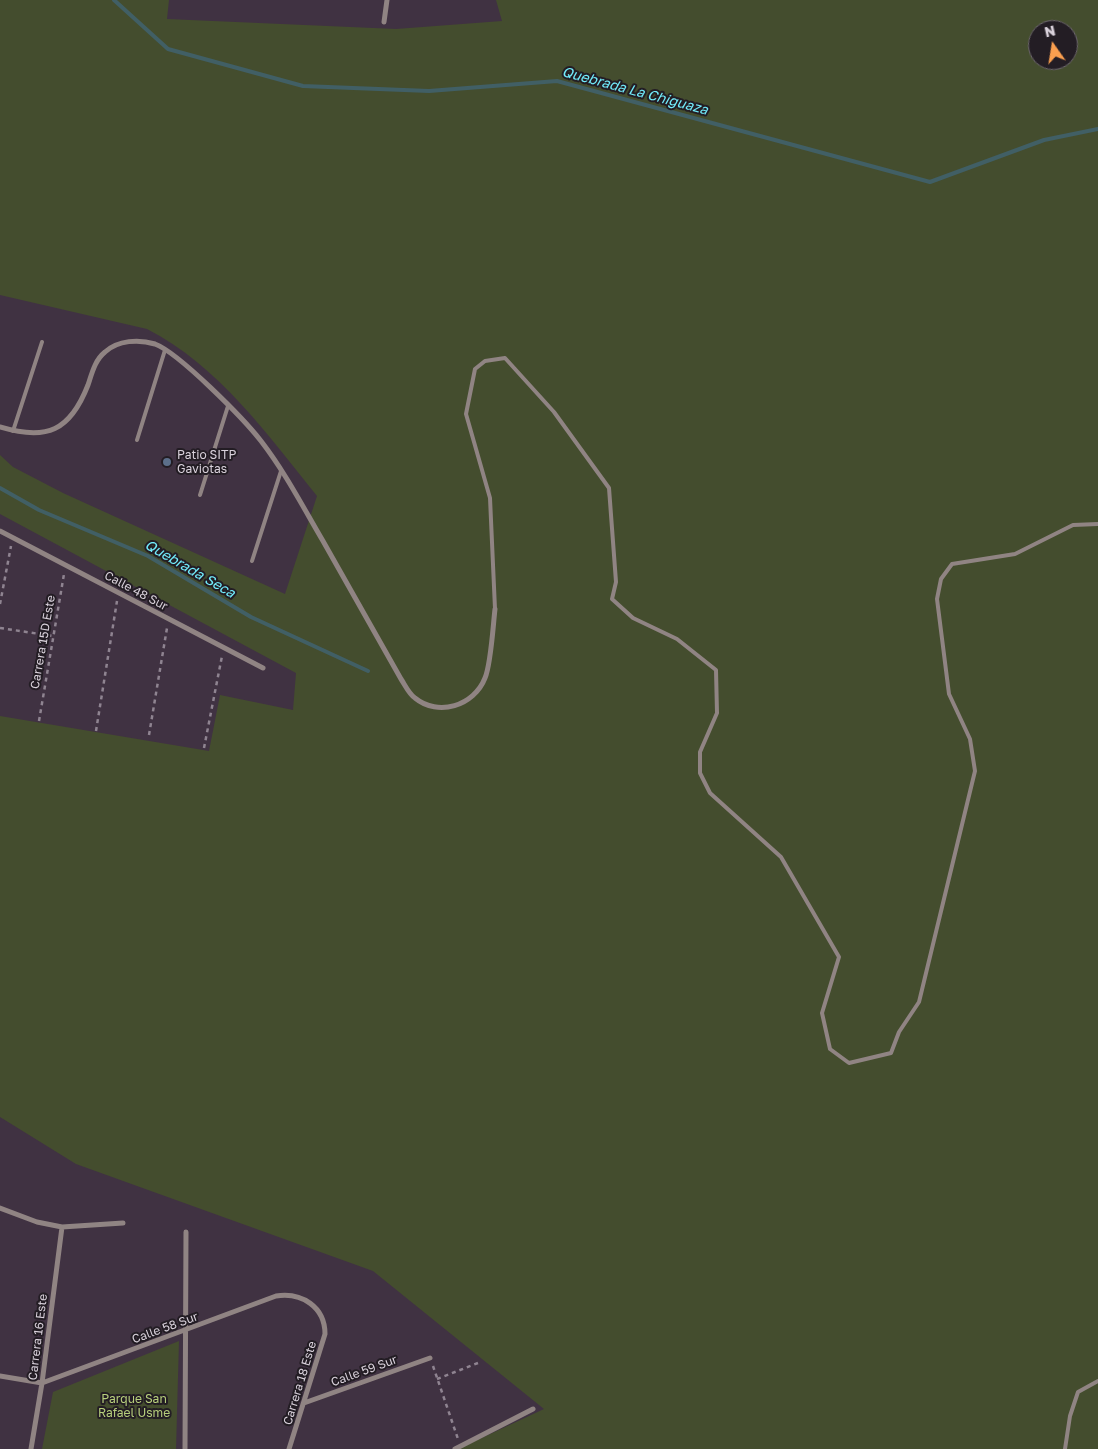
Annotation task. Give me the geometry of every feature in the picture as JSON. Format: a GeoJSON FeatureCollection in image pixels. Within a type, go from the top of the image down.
{"type":"FeatureCollection","features":[{"type":"Feature","properties":{"kind":"street"},"geometry":{"type":"LineString","coordinates":[[384,22],[387,0]]}},
{"type":"Feature","properties":{"kind":"street"},"geometry":{"type":"LineString","coordinates":[[0,427],[21,434],[46,433],[66,422],[83,399],[98,358],[112,346],[134,341],[144,341],[157,345],[190,368],[254,433],[302,503],[401,680],[414,698],[435,709],[459,705],[474,695],[485,678],[495,609]]}},
{"type":"Feature","properties":{"kind":"street","name":"Calle 48 Sur"},"geometry":{"type":"LineString","coordinates":[[0,531],[263,668]]}},
{"type":"Feature","properties":{"kind":"street"},"geometry":{"type":"LineString","coordinates":[[0,1208],[37,1222],[62,1227],[124,1223]]}},
{"type":"Feature","properties":{"kind":"street","name":"Carrera 16 Este"},"geometry":{"type":"LineString","coordinates":[[30,1449],[42,1383],[62,1227]]}},
{"type":"Feature","properties":{"kind":"street"},"geometry":{"type":"LineString","coordinates":[[185,1449],[186,1232]]}},
{"type":"Feature","properties":{"kind":"street","name":"Calle 58 Sur"},"geometry":{"type":"LineString","coordinates":[[0,1376],[42,1383],[283,1295],[296,1296],[309,1302],[318,1311],[325,1323]]}},
{"type":"Feature","properties":{"kind":"street","name":"Carrera 18 Este"},"geometry":{"type":"LineString","coordinates":[[289,1449],[322,1348],[325,1323]]}},
{"type":"Feature","properties":{"kind":"street","name":"Calle 59 Sur"},"geometry":{"type":"LineString","coordinates":[[304,1403],[430,1358]]}},
{"type":"Feature","properties":{"kind":"street"},"geometry":{"type":"LineString","coordinates":[[455,1449],[533,1410]]}},
{"type":"Feature","properties":{"kind":"lane"},"geometry":{"type":"LineString","coordinates":[[13,431],[42,342]]}},
{"type":"Feature","properties":{"kind":"lane"},"geometry":{"type":"LineString","coordinates":[[137,440],[165,350]]}},
{"type":"Feature","properties":{"kind":"lane"},"geometry":{"type":"LineString","coordinates":[[495,609],[490,498],[466,414],[474,369],[485,361],[505,358],[554,412],[609,488],[616,582],[612,599],[632,618],[677,639],[716,670],[717,713],[700,752],[700,772],[710,793],[781,857],[839,957],[822,1013],[830,1049],[849,1062],[891,1053],[899,1032],[919,1002],[975,771],[970,739],[949,694],[937,599],[942,579],[952,564],[1016,554],[1073,525],[1098,524]]}},
{"type":"Feature","properties":{"kind":"lane"},"geometry":{"type":"LineString","coordinates":[[200,495],[228,406]]}},
{"type":"Feature","properties":{"kind":"lane"},"geometry":{"type":"LineString","coordinates":[[252,560],[281,471]]}},
{"type":"Feature","properties":{"kind":"lane"},"geometry":{"type":"LineString","coordinates":[[1065,1449],[1070,1416],[1078,1392],[1098,1381]]}},
{"type":"Feature","properties":{"kind":"path"},"geometry":{"type":"LineString","coordinates":[[0,604],[12,537]]}},
{"type":"Feature","properties":{"kind":"path","name":"Carrera 15D Este"},"geometry":{"type":"LineString","coordinates":[[39,722],[66,565]]}},
{"type":"Feature","properties":{"kind":"path"},"geometry":{"type":"LineString","coordinates":[[96,731],[118,592]]}},
{"type":"Feature","properties":{"kind":"path"},"geometry":{"type":"LineString","coordinates":[[149,735],[168,619]]}},
{"type":"Feature","properties":{"kind":"path"},"geometry":{"type":"LineString","coordinates":[[0,628],[53,636]]}},
{"type":"Feature","properties":{"kind":"path"},"geometry":{"type":"LineString","coordinates":[[204,748],[224,647]]}},
{"type":"Feature","properties":{"kind":"path"},"geometry":{"type":"LineString","coordinates":[[430,1358],[460,1445]]}},
{"type":"Feature","properties":{"kind":"path"},"geometry":{"type":"LineString","coordinates":[[437,1379],[478,1363]]}},
{"type":"Feature","properties":{"kind":"green space"},"geometry":{"type":"Polygon","coordinates":[[[0,0],[169,0],[167,19],[396,29],[502,21],[496,0],[1098,0],[1098,1449],[458,1449],[544,1409],[373,1271],[76,1164],[0,1117],[0,716],[209,751],[220,695],[293,710],[296,673],[0,514],[0,455],[13,467],[63,493],[285,594],[317,496],[260,426],[219,382],[173,344],[147,329],[0,295],[0,0]]]}},
{"type":"Feature","properties":{"kind":"green space","name":"Parque San Rafael Usme"},"geometry":{"type":"Polygon","coordinates":[[[179,1341],[176,1449],[42,1449],[53,1392],[179,1341]]]}},
{"type":"Feature","properties":{"kind":"waterway","name":"Quebrada La Chiguaza"},"geometry":{"type":"LineString","coordinates":[[114,0],[168,49],[303,86],[429,91],[557,81],[930,182],[1044,140],[1098,129]]}},
{"type":"Feature","properties":{"kind":"waterway","name":"Quebrada Seca"},"geometry":{"type":"LineString","coordinates":[[0,488],[39,510],[148,556],[251,617],[368,671]]}},
{"type":"Feature","properties":{"kind":"place","name":"Patio SITP Gaviotas"},"geometry":{"type":"Point","coordinates":[167,462]}}]}
